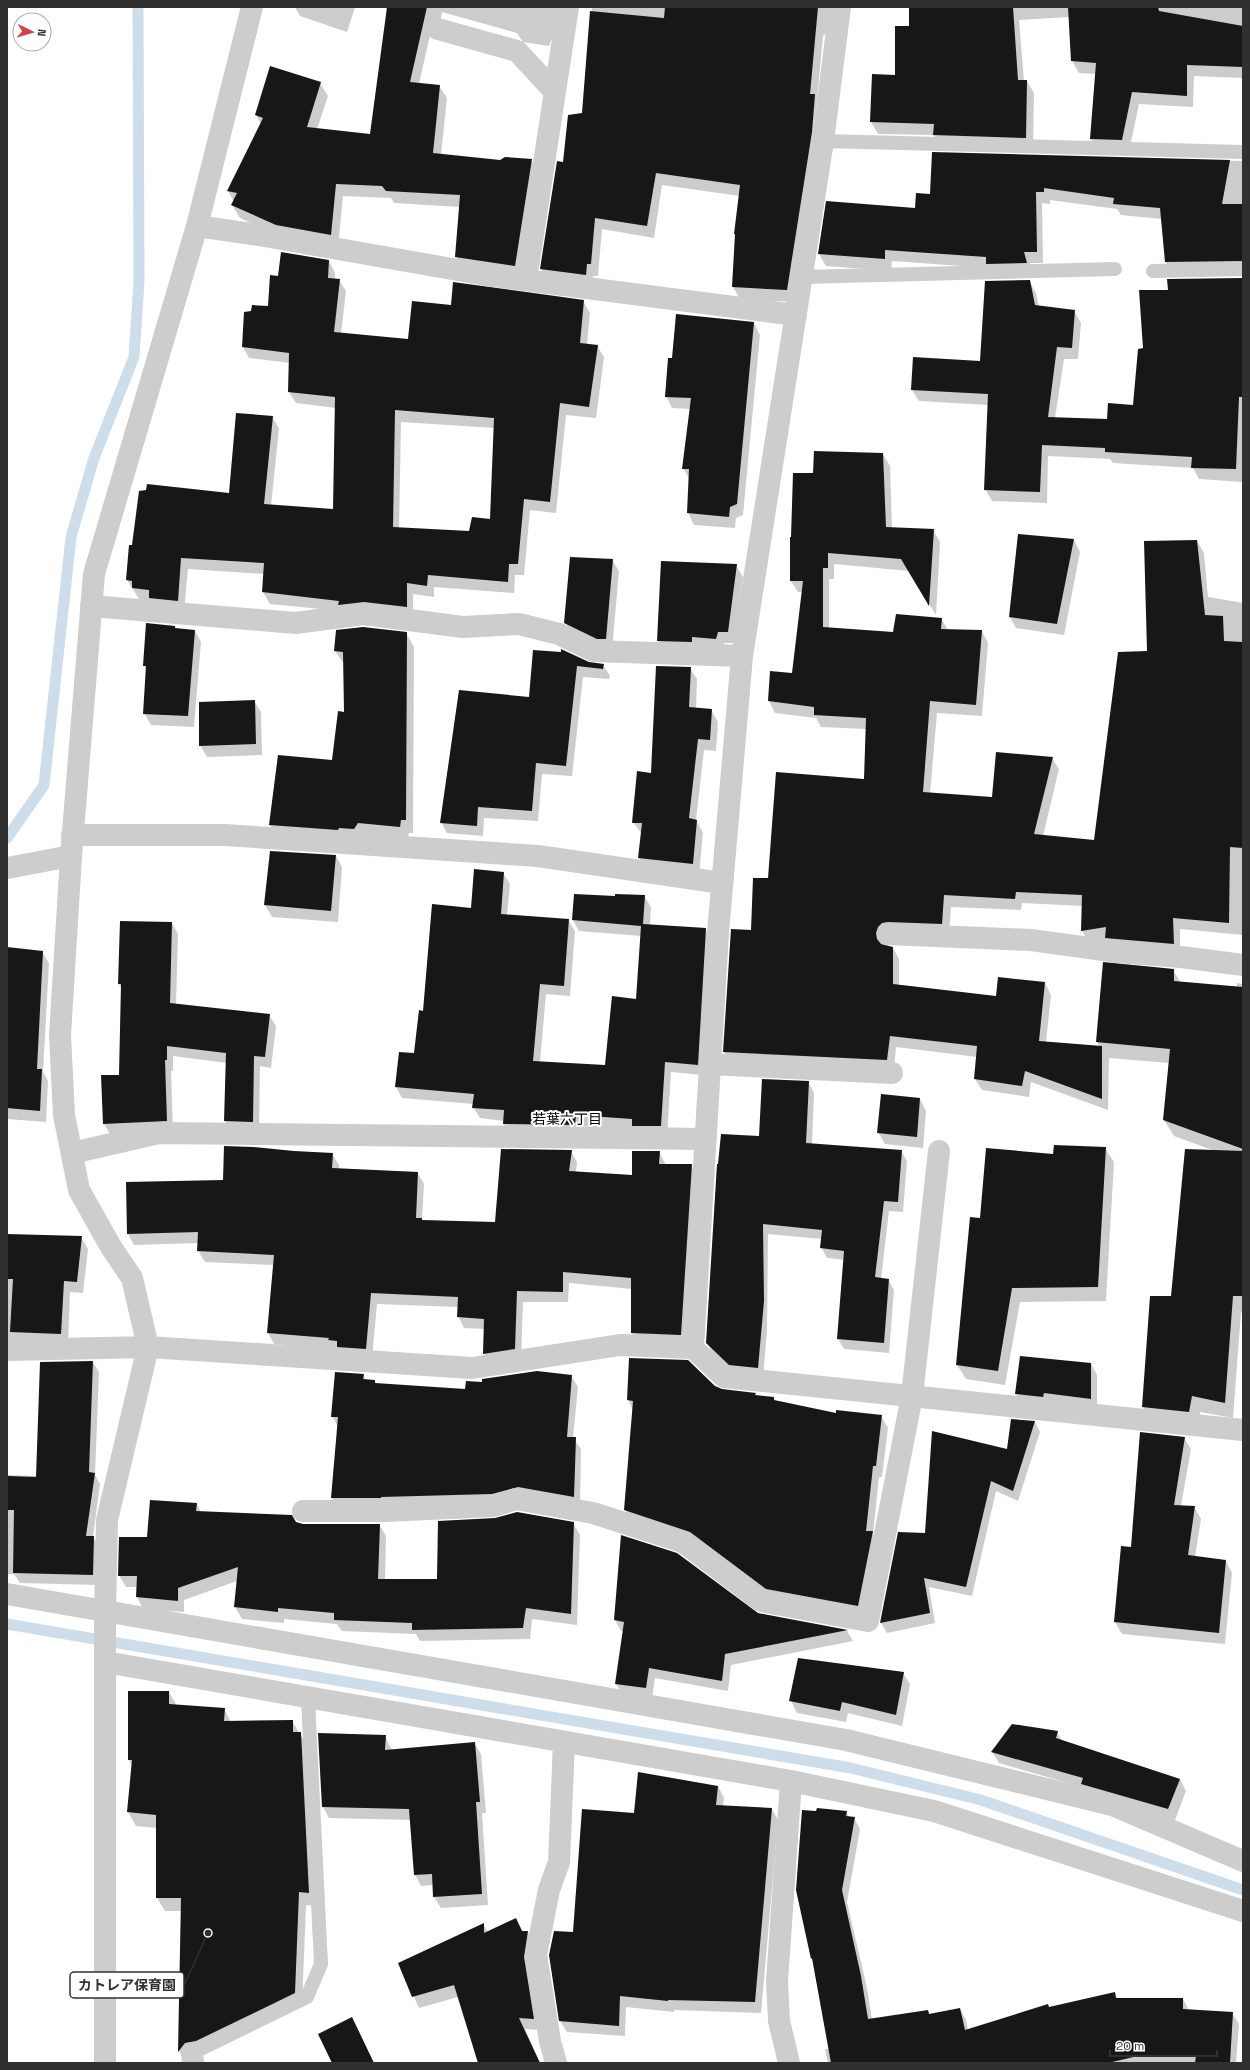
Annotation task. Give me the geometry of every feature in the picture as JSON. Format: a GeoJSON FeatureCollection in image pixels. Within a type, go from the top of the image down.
{"type":"FeatureCollection","features":[{"type":"Feature","properties":{"kind":"street"},"geometry":{"type":"LineString","coordinates":[[105,2063],[105,1611],[107,1520],[148,1347],[132,1278],[111,1247],[79,1190],[64,1115],[60,1035],[71,845],[94,574],[197,226],[252,7]]}},
{"type":"Feature","properties":{"kind":"street"},"geometry":{"type":"LineString","coordinates":[[526,280],[568,7]]}},
{"type":"Feature","properties":{"kind":"street"},"geometry":{"type":"LineString","coordinates":[[693,1348],[722,883],[742,656],[823,141],[840,7]]}},
{"type":"Feature","properties":{"kind":"street"},"geometry":{"type":"LineString","coordinates":[[438,29],[517,51],[554,91]]}},
{"type":"Feature","properties":{"kind":"street"},"geometry":{"type":"LineString","coordinates":[[197,226],[259,235],[486,275],[796,315]]}},
{"type":"Feature","properties":{"kind":"street"},"geometry":{"type":"LineString","coordinates":[[91,606],[296,623],[363,614],[462,627],[519,624],[559,634],[594,651],[742,656]]}},
{"type":"Feature","properties":{"kind":"street"},"geometry":{"type":"LineString","coordinates":[[7,868],[71,845],[225,835],[530,855],[722,883]]}},
{"type":"Feature","properties":{"kind":"street"},"geometry":{"type":"LineString","coordinates":[[888,934],[1031,940],[1118,952],[1181,957],[1243,965]]}},
{"type":"Feature","properties":{"kind":"street"},"geometry":{"type":"LineString","coordinates":[[710,1064],[892,1073]]}},
{"type":"Feature","properties":{"kind":"street"},"geometry":{"type":"LineString","coordinates":[[72,1153],[159,1133],[706,1139]]}},
{"type":"Feature","properties":{"kind":"street"},"geometry":{"type":"LineString","coordinates":[[303,1511],[384,1511],[494,1506],[516,1500],[593,1513],[683,1542],[761,1601],[868,1621],[912,1396],[939,1151]]}},
{"type":"Feature","properties":{"kind":"street"},"geometry":{"type":"LineString","coordinates":[[7,1350],[148,1347],[472,1368],[620,1345],[693,1348],[724,1377],[1243,1430]]}},
{"type":"Feature","properties":{"kind":"street"},"geometry":{"type":"LineString","coordinates":[[7,1594],[846,1740],[1112,1805],[1243,1861]]}},
{"type":"Feature","properties":{"kind":"street"},"geometry":{"type":"LineString","coordinates":[[105,1662],[308,1699],[791,1781],[934,1812],[1243,1911]]}},
{"type":"Feature","properties":{"kind":"street"},"geometry":{"type":"LineString","coordinates":[[556,2063],[550,2041],[536,1955],[549,1890],[559,1862],[564,1742]]}},
{"type":"Feature","properties":{"kind":"street"},"geometry":{"type":"LineString","coordinates":[[789,2063],[779,2021],[777,1981],[791,1781]]}},
{"type":"Feature","properties":{"kind":"lane"},"geometry":{"type":"LineString","coordinates":[[823,141],[1243,152]]}},
{"type":"Feature","properties":{"kind":"lane"},"geometry":{"type":"LineString","coordinates":[[802,277],[1115,269]]}},
{"type":"Feature","properties":{"kind":"lane"},"geometry":{"type":"LineString","coordinates":[[1153,271],[1243,269]]}},
{"type":"Feature","properties":{"kind":"lane"},"geometry":{"type":"LineString","coordinates":[[192,2058],[307,1997],[321,1964],[308,1699]]}},
{"type":"Feature","properties":{"kind":"building"},"geometry":{"type":"Polygon","coordinates":[[[387,7],[427,7],[410,82],[440,85],[433,153],[500,160],[505,157],[532,159],[515,266],[455,257],[460,195],[386,191],[382,186],[336,184],[331,235],[276,225],[231,205],[237,193],[227,191],[263,118],[255,115],[270,66],[321,82],[307,127],[370,134],[387,7]]]}},
{"type":"Feature","properties":{"kind":"building"},"geometry":{"type":"Polygon","coordinates":[[[665,7],[818,7],[810,94],[815,94],[812,132],[787,290],[732,287],[734,234],[740,185],[656,173],[647,226],[595,218],[591,264],[587,264],[586,275],[540,269],[557,161],[563,162],[568,115],[582,113],[590,11],[664,18],[665,7]]]}},
{"type":"Feature","properties":{"kind":"building"},"geometry":{"type":"Polygon","coordinates":[[[909,7],[1013,7],[1018,80],[1027,80],[1026,138],[933,135],[934,124],[870,122],[872,74],[895,75],[895,26],[909,26],[909,7]]]}},
{"type":"Feature","properties":{"kind":"building"},"geometry":{"type":"Polygon","coordinates":[[[1068,7],[1158,7],[1159,11],[1243,26],[1243,67],[1187,65],[1187,96],[1132,92],[1122,140],[1090,139],[1096,63],[1071,61],[1068,7]]]}},
{"type":"Feature","properties":{"kind":"building"},"geometry":{"type":"Polygon","coordinates":[[[932,152],[1230,160],[1222,204],[1243,204],[1243,261],[1165,262],[1160,208],[1113,204],[1114,198],[1044,188],[1044,192],[1036,192],[1037,252],[1024,252],[1027,263],[986,264],[986,257],[885,250],[885,259],[818,254],[826,201],[915,208],[916,193],[930,194],[932,152]]]}},
{"type":"Feature","properties":{"kind":"building"},"geometry":{"type":"Polygon","coordinates":[[[281,252],[329,260],[328,278],[340,279],[334,332],[408,339],[412,301],[451,305],[453,282],[584,300],[580,343],[598,345],[589,407],[560,403],[550,502],[524,499],[518,564],[509,564],[508,582],[428,575],[427,586],[407,583],[407,607],[364,602],[338,605],[339,601],[262,592],[264,563],[181,558],[178,601],[149,598],[149,590],[132,588],[132,581],[126,580],[129,545],[132,545],[139,491],[146,490],[147,484],[229,493],[236,413],[273,416],[264,504],[333,509],[335,397],[288,392],[289,353],[242,347],[244,312],[251,311],[252,305],[268,306],[270,275],[278,276],[281,252]],[[395,410],[393,527],[469,531],[472,517],[490,519],[494,418],[395,410]]]}},
{"type":"Feature","properties":{"kind":"building"},"geometry":{"type":"Polygon","coordinates":[[[1243,278],[1243,397],[1239,397],[1236,469],[1191,468],[1192,457],[1105,452],[1105,448],[1042,445],[1040,492],[984,490],[988,394],[911,390],[913,357],[980,361],[985,281],[1030,280],[1035,305],[1075,310],[1072,348],[1057,347],[1048,417],[1107,419],[1108,403],[1133,405],[1138,349],[1143,348],[1139,290],[1168,290],[1167,279],[1243,278]]]}},
{"type":"Feature","properties":{"kind":"building"},"geometry":{"type":"Polygon","coordinates":[[[676,314],[754,322],[737,504],[730,507],[729,517],[687,513],[689,469],[682,469],[691,398],[665,397],[668,358],[672,358],[676,314]]]}},
{"type":"Feature","properties":{"kind":"building"},"geometry":{"type":"Polygon","coordinates":[[[814,451],[883,453],[886,527],[934,529],[929,606],[901,559],[828,553],[828,568],[823,568],[823,627],[893,632],[896,614],[942,618],[941,629],[982,630],[976,705],[930,701],[923,792],[992,797],[996,752],[1053,757],[1034,834],[1094,840],[1118,652],[1147,651],[1144,541],[1197,540],[1205,615],[1223,616],[1224,641],[1243,642],[1243,848],[1230,847],[1229,923],[1173,918],[1174,944],[1105,938],[1106,927],[1081,931],[1082,895],[1016,892],[1015,899],[944,895],[942,924],[888,922],[882,923],[878,927],[876,933],[877,939],[881,944],[893,947],[893,984],[996,996],[998,977],[1045,982],[1039,1041],[1102,1046],[1102,1099],[1025,1071],[1022,1086],[974,1079],[977,1046],[890,1036],[887,1060],[723,1052],[731,929],[751,930],[753,878],[768,878],[776,772],[864,779],[866,718],[814,715],[814,707],[768,701],[770,671],[792,673],[803,581],[790,581],[790,537],[793,473],[813,473],[814,451]]]}},
{"type":"Feature","properties":{"kind":"building"},"geometry":{"type":"Polygon","coordinates":[[[1018,534],[1074,539],[1057,624],[1009,617],[1018,534]]]}},
{"type":"Feature","properties":{"kind":"building"},"geometry":{"type":"Polygon","coordinates":[[[570,557],[613,559],[606,639],[597,639],[564,623],[570,557]]]}},
{"type":"Feature","properties":{"kind":"building"},"geometry":{"type":"Polygon","coordinates":[[[661,561],[737,564],[728,632],[718,632],[716,639],[692,637],[692,642],[657,641],[661,561]]]}},
{"type":"Feature","properties":{"kind":"building"},"geometry":{"type":"Polygon","coordinates":[[[146,623],[195,630],[188,716],[143,714],[146,666],[143,666],[146,623]]]}},
{"type":"Feature","properties":{"kind":"building"},"geometry":{"type":"Polygon","coordinates":[[[363,627],[407,632],[406,820],[401,820],[400,827],[358,823],[354,829],[339,828],[338,830],[269,825],[278,755],[332,760],[338,711],[344,712],[343,652],[334,651],[336,630],[363,627]]]}},
{"type":"Feature","properties":{"kind":"building"},"geometry":{"type":"Polygon","coordinates":[[[561,649],[589,662],[604,664],[603,669],[577,666],[566,766],[536,763],[532,811],[478,807],[477,826],[440,823],[459,690],[529,697],[533,650],[561,652],[561,649]]]}},
{"type":"Feature","properties":{"kind":"building"},"geometry":{"type":"Polygon","coordinates":[[[656,666],[691,667],[689,707],[712,709],[710,740],[698,739],[689,818],[697,820],[693,864],[638,858],[642,823],[632,823],[637,771],[651,773],[656,666]]]}},
{"type":"Feature","properties":{"kind":"building"},"geometry":{"type":"Polygon","coordinates":[[[255,700],[256,744],[199,746],[199,702],[255,700]]]}},
{"type":"Feature","properties":{"kind":"building"},"geometry":{"type":"Polygon","coordinates":[[[270,851],[336,855],[331,911],[264,905],[270,851]]]}},
{"type":"Feature","properties":{"kind":"building"},"geometry":{"type":"Polygon","coordinates":[[[474,869],[504,872],[501,914],[569,919],[564,986],[540,984],[533,1061],[605,1065],[612,996],[636,999],[641,926],[572,920],[574,894],[615,896],[615,894],[645,895],[643,924],[706,928],[698,1065],[665,1062],[661,1126],[632,1126],[632,1119],[576,1115],[575,1125],[503,1124],[504,1110],[472,1108],[474,1094],[395,1087],[399,1052],[414,1053],[419,1010],[423,1011],[432,904],[471,908],[474,869]]]}},
{"type":"Feature","properties":{"kind":"building"},"geometry":{"type":"Polygon","coordinates":[[[120,921],[172,922],[170,1003],[270,1014],[265,1057],[254,1056],[253,1122],[224,1121],[226,1053],[167,1046],[167,1060],[165,1060],[167,1121],[103,1124],[101,1075],[119,1075],[121,984],[118,984],[120,921]]]}},
{"type":"Feature","properties":{"kind":"building"},"geometry":{"type":"Polygon","coordinates":[[[7,947],[43,951],[37,1069],[42,1069],[40,1111],[7,1108],[7,947]]]}},
{"type":"Feature","properties":{"kind":"building"},"geometry":{"type":"Polygon","coordinates":[[[1103,962],[1174,969],[1174,981],[1243,987],[1243,1149],[1163,1120],[1170,1049],[1096,1042],[1103,962]]]}},
{"type":"Feature","properties":{"kind":"building"},"geometry":{"type":"Polygon","coordinates":[[[762,1079],[809,1081],[806,1143],[902,1150],[898,1202],[884,1201],[875,1277],[889,1279],[884,1343],[837,1339],[844,1251],[820,1248],[822,1230],[763,1224],[764,1301],[758,1368],[729,1365],[706,1343],[717,1164],[721,1134],[759,1136],[762,1079]]]}},
{"type":"Feature","properties":{"kind":"building"},"geometry":{"type":"Polygon","coordinates":[[[881,1094],[920,1098],[917,1137],[877,1133],[881,1094]]]}},
{"type":"Feature","properties":{"kind":"building"},"geometry":{"type":"Polygon","coordinates":[[[1054,1145],[1106,1147],[1098,1287],[1012,1288],[998,1371],[956,1365],[970,1217],[980,1218],[986,1148],[1053,1154],[1054,1145]]]}},
{"type":"Feature","properties":{"kind":"building"},"geometry":{"type":"Polygon","coordinates":[[[224,1146],[333,1153],[332,1168],[418,1172],[416,1218],[422,1218],[422,1220],[495,1222],[501,1149],[572,1150],[569,1171],[632,1175],[632,1151],[660,1151],[659,1164],[692,1164],[681,1335],[631,1333],[631,1278],[563,1272],[563,1292],[517,1291],[515,1349],[483,1354],[484,1319],[457,1317],[458,1297],[371,1293],[366,1349],[337,1347],[337,1341],[328,1340],[329,1338],[267,1333],[274,1255],[197,1251],[198,1232],[127,1234],[126,1182],[223,1180],[224,1146]]]}},
{"type":"Feature","properties":{"kind":"building"},"geometry":{"type":"Polygon","coordinates":[[[1185,1149],[1243,1151],[1243,1296],[1233,1296],[1225,1403],[1192,1396],[1189,1412],[1142,1407],[1150,1296],[1171,1296],[1185,1149]]]}},
{"type":"Feature","properties":{"kind":"building"},"geometry":{"type":"Polygon","coordinates":[[[7,1234],[82,1236],[77,1282],[64,1281],[61,1334],[10,1332],[13,1279],[7,1279],[7,1234]]]}},
{"type":"Feature","properties":{"kind":"building"},"geometry":{"type":"Polygon","coordinates":[[[1020,1356],[1091,1363],[1091,1399],[1044,1393],[1043,1397],[1015,1394],[1020,1356]]]}},
{"type":"Feature","properties":{"kind":"building"},"geometry":{"type":"Polygon","coordinates":[[[629,1358],[688,1360],[715,1386],[722,1389],[756,1393],[755,1395],[774,1397],[774,1400],[836,1413],[836,1410],[882,1415],[876,1466],[873,1466],[866,1531],[873,1531],[858,1606],[766,1589],[690,1532],[624,1510],[633,1401],[627,1400],[629,1358]]]}},
{"type":"Feature","properties":{"kind":"building"},"geometry":{"type":"Polygon","coordinates":[[[93,1361],[89,1472],[95,1473],[86,1536],[94,1536],[93,1575],[13,1573],[14,1510],[7,1510],[7,1476],[36,1477],[40,1362],[93,1361]]]}},
{"type":"Feature","properties":{"kind":"building"},"geometry":{"type":"Polygon","coordinates":[[[537,1371],[572,1375],[567,1437],[576,1437],[574,1497],[518,1487],[492,1494],[381,1498],[331,1498],[338,1417],[331,1417],[335,1372],[364,1374],[363,1379],[375,1380],[375,1383],[465,1389],[466,1381],[482,1382],[482,1379],[537,1371]]]}},
{"type":"Feature","properties":{"kind":"building"},"geometry":{"type":"Polygon","coordinates":[[[1011,1419],[1035,1421],[1013,1491],[991,1481],[966,1587],[924,1578],[930,1613],[880,1623],[898,1532],[925,1533],[932,1431],[1007,1449],[1011,1419]]]}},
{"type":"Feature","properties":{"kind":"building"},"geometry":{"type":"Polygon","coordinates":[[[1140,1432],[1185,1437],[1174,1505],[1195,1506],[1188,1555],[1226,1560],[1219,1633],[1114,1622],[1121,1546],[1131,1547],[1140,1432]]]}},
{"type":"Feature","properties":{"kind":"building"},"geometry":{"type":"Polygon","coordinates":[[[150,1500],[197,1503],[196,1511],[292,1515],[296,1522],[303,1524],[380,1524],[378,1579],[437,1579],[438,1521],[495,1518],[517,1512],[574,1522],[571,1614],[526,1608],[523,1628],[412,1630],[412,1623],[334,1620],[334,1613],[278,1608],[278,1612],[234,1607],[238,1567],[178,1588],[178,1601],[136,1597],[137,1576],[118,1576],[119,1537],[147,1537],[150,1500]]]}},
{"type":"Feature","properties":{"kind":"building"},"geometry":{"type":"Polygon","coordinates":[[[621,1535],[677,1553],[758,1613],[848,1630],[725,1654],[722,1681],[649,1668],[646,1688],[615,1684],[624,1622],[614,1620],[621,1535]]]}},
{"type":"Feature","properties":{"kind":"building"},"geometry":{"type":"Polygon","coordinates":[[[798,1658],[904,1672],[896,1715],[842,1702],[840,1711],[789,1701],[798,1658]]]}},
{"type":"Feature","properties":{"kind":"building"},"geometry":{"type":"Polygon","coordinates":[[[128,1691],[169,1691],[169,1704],[225,1708],[224,1721],[293,1720],[293,1732],[301,1732],[309,1893],[299,1892],[295,1993],[196,2041],[185,2043],[178,2052],[181,1898],[156,1898],[156,1815],[127,1812],[132,1760],[128,1760],[128,1691]]]}},
{"type":"Feature","properties":{"kind":"building"},"geometry":{"type":"Polygon","coordinates":[[[1012,1724],[1058,1731],[1056,1738],[1180,1779],[1168,1809],[1081,1784],[1083,1778],[991,1752],[1012,1724]]]}},
{"type":"Feature","properties":{"kind":"building"},"geometry":{"type":"Polygon","coordinates":[[[318,1733],[386,1735],[385,1750],[475,1742],[480,1802],[476,1802],[482,1894],[433,1897],[432,1874],[414,1875],[409,1809],[322,1807],[318,1733]]]}},
{"type":"Feature","properties":{"kind":"building"},"geometry":{"type":"Polygon","coordinates":[[[638,1772],[718,1786],[716,1805],[772,1808],[755,2002],[668,2001],[620,1996],[619,2026],[559,2021],[549,1955],[554,1931],[573,1932],[582,1809],[634,1813],[638,1772]]]}},
{"type":"Feature","properties":{"kind":"building"},"geometry":{"type":"Polygon","coordinates":[[[817,1808],[847,1811],[846,1816],[855,1817],[842,1890],[861,1976],[868,2019],[928,2010],[929,2014],[960,2008],[965,2030],[1048,2004],[1049,2007],[1115,1992],[1116,1998],[1183,1998],[1183,2009],[1233,2012],[1230,2063],[1195,2063],[1196,2056],[1142,2055],[1108,2063],[831,2063],[812,1958],[811,1959],[796,1890],[802,1810],[816,1811],[817,1808]]]}},
{"type":"Feature","properties":{"kind":"building"},"geometry":{"type":"Polygon","coordinates":[[[516,1918],[522,1931],[528,1931],[524,1957],[534,2019],[519,2018],[540,2063],[478,2063],[454,1985],[412,1997],[398,1963],[484,1923],[484,1933],[516,1918]]]}},
{"type":"Feature","properties":{"kind":"building"},"geometry":{"type":"Polygon","coordinates":[[[352,2017],[374,2063],[332,2063],[318,2034],[352,2017]]]}},
{"type":"Feature","properties":{"kind":"waterway"},"geometry":{"type":"LineString","coordinates":[[7,838],[44,785],[71,537],[94,458],[134,357],[139,282],[138,7]]}},
{"type":"Feature","properties":{"kind":"waterway"},"geometry":{"type":"LineString","coordinates":[[7,1624],[851,1768],[981,1800],[1243,1890]]}},
{"type":"Feature","properties":{"kind":"place","name":"カトレア保育園"},"geometry":{"type":"Point","coordinates":[208,1933]}},
{"type":"Feature","properties":{"kind":"district","name":"若葉六丁目"},"geometry":{"type":"Point","coordinates":[567,1119]}}]}
